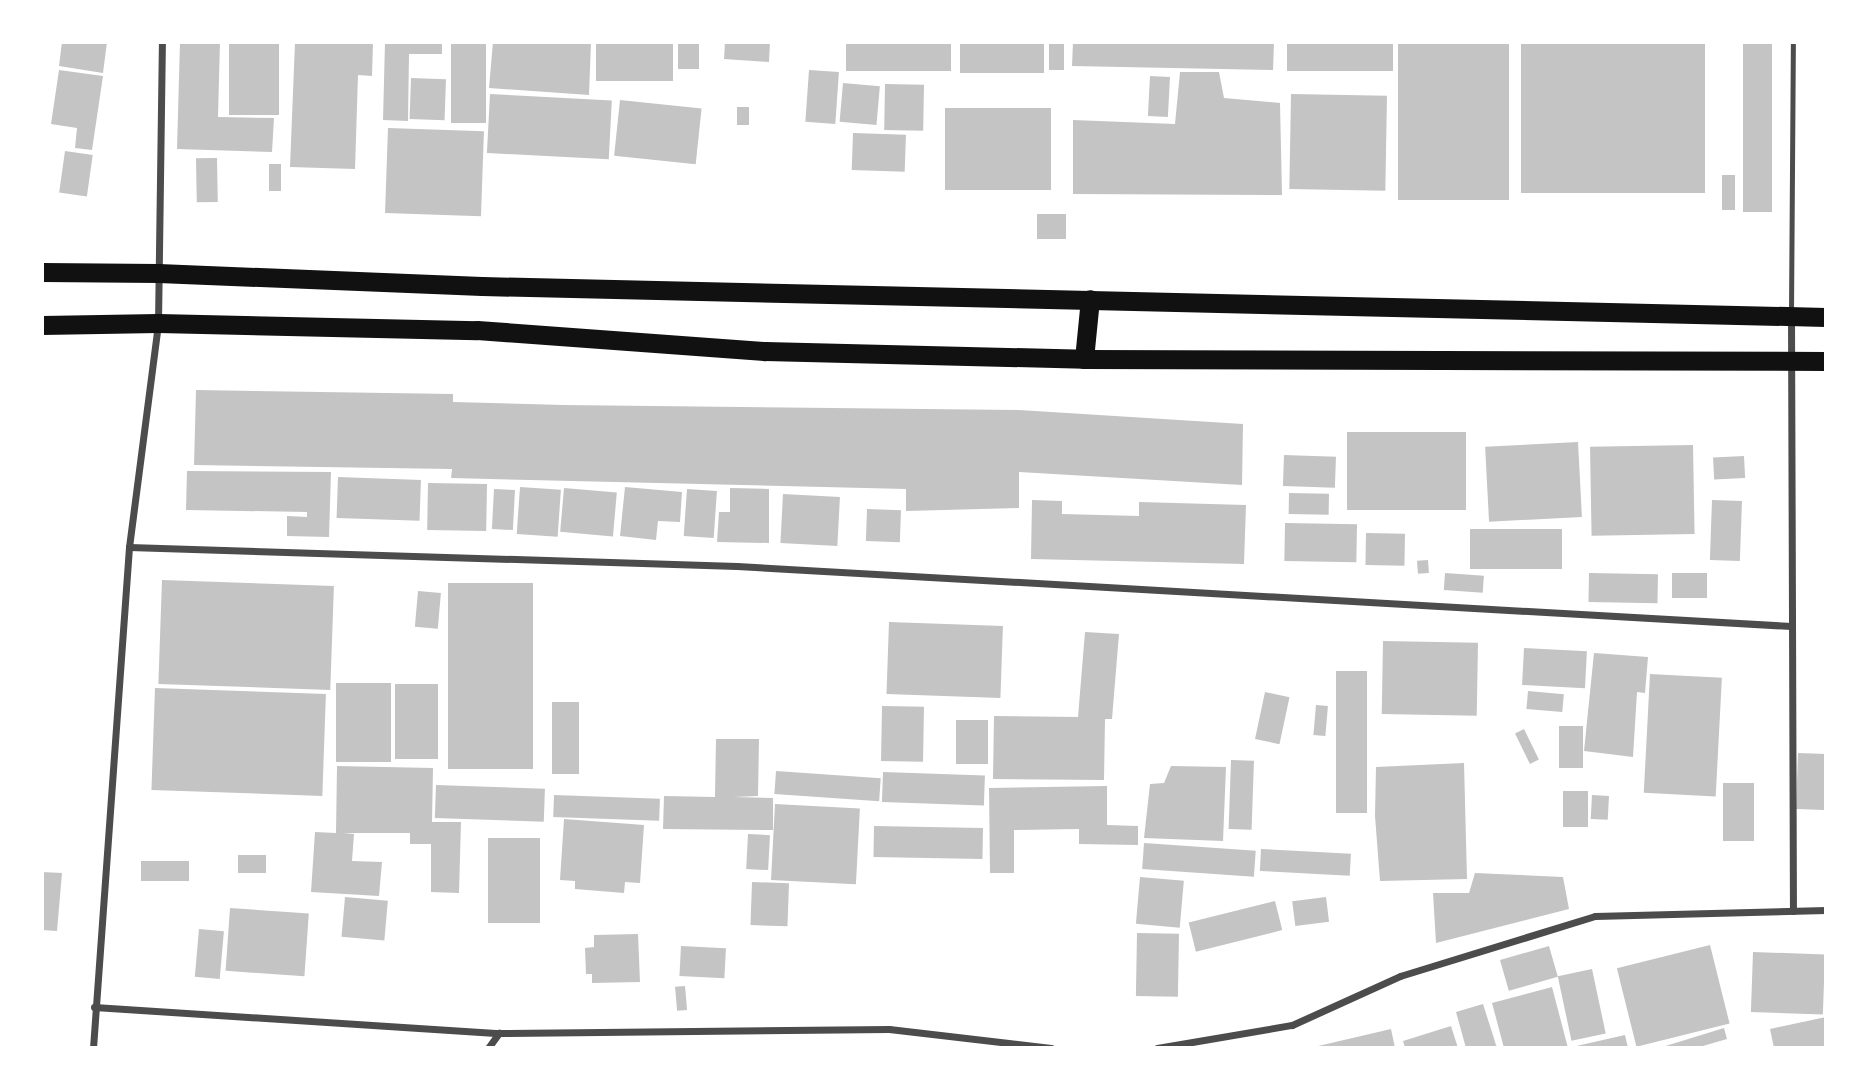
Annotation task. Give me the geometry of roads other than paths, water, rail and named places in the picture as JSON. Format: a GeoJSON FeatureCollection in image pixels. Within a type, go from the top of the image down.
{"type":"FeatureCollection","features":[{"type":"Feature","properties":{"kind":"highway"},"geometry":{"type":"LineString","coordinates":[[42,272],[158,273],[482,286],[1826,317]]}},
{"type":"Feature","properties":{"kind":"highway"},"geometry":{"type":"LineString","coordinates":[[1084,359],[1090,299]]}},
{"type":"Feature","properties":{"kind":"highway"},"geometry":{"type":"LineString","coordinates":[[42,325],[158,323],[477,330],[765,351],[1084,359],[1826,361]]}},
{"type":"Feature","properties":{"kind":"street"},"geometry":{"type":"LineString","coordinates":[[93,1048],[129,547],[158,323],[162,42]]}},
{"type":"Feature","properties":{"kind":"street"},"geometry":{"type":"LineString","coordinates":[[1791,316],[1793,911]]}},
{"type":"Feature","properties":{"kind":"street"},"geometry":{"type":"LineString","coordinates":[[129,547],[737,566],[1791,626]]}},
{"type":"Feature","properties":{"kind":"street"},"geometry":{"type":"LineString","coordinates":[[1157,1048],[1292,1025],[1400,976],[1595,916],[1826,910]]}},
{"type":"Feature","properties":{"kind":"street"},"geometry":{"type":"LineString","coordinates":[[94,1007],[499,1033],[889,1029],[1051,1048]]}},
{"type":"Feature","properties":{"kind":"street"},"geometry":{"type":"LineString","coordinates":[[488,1048],[499,1033]]}},
{"type":"Feature","properties":{"kind":"lane"},"geometry":{"type":"LineString","coordinates":[[1791,316],[1793,42]]}}]}
